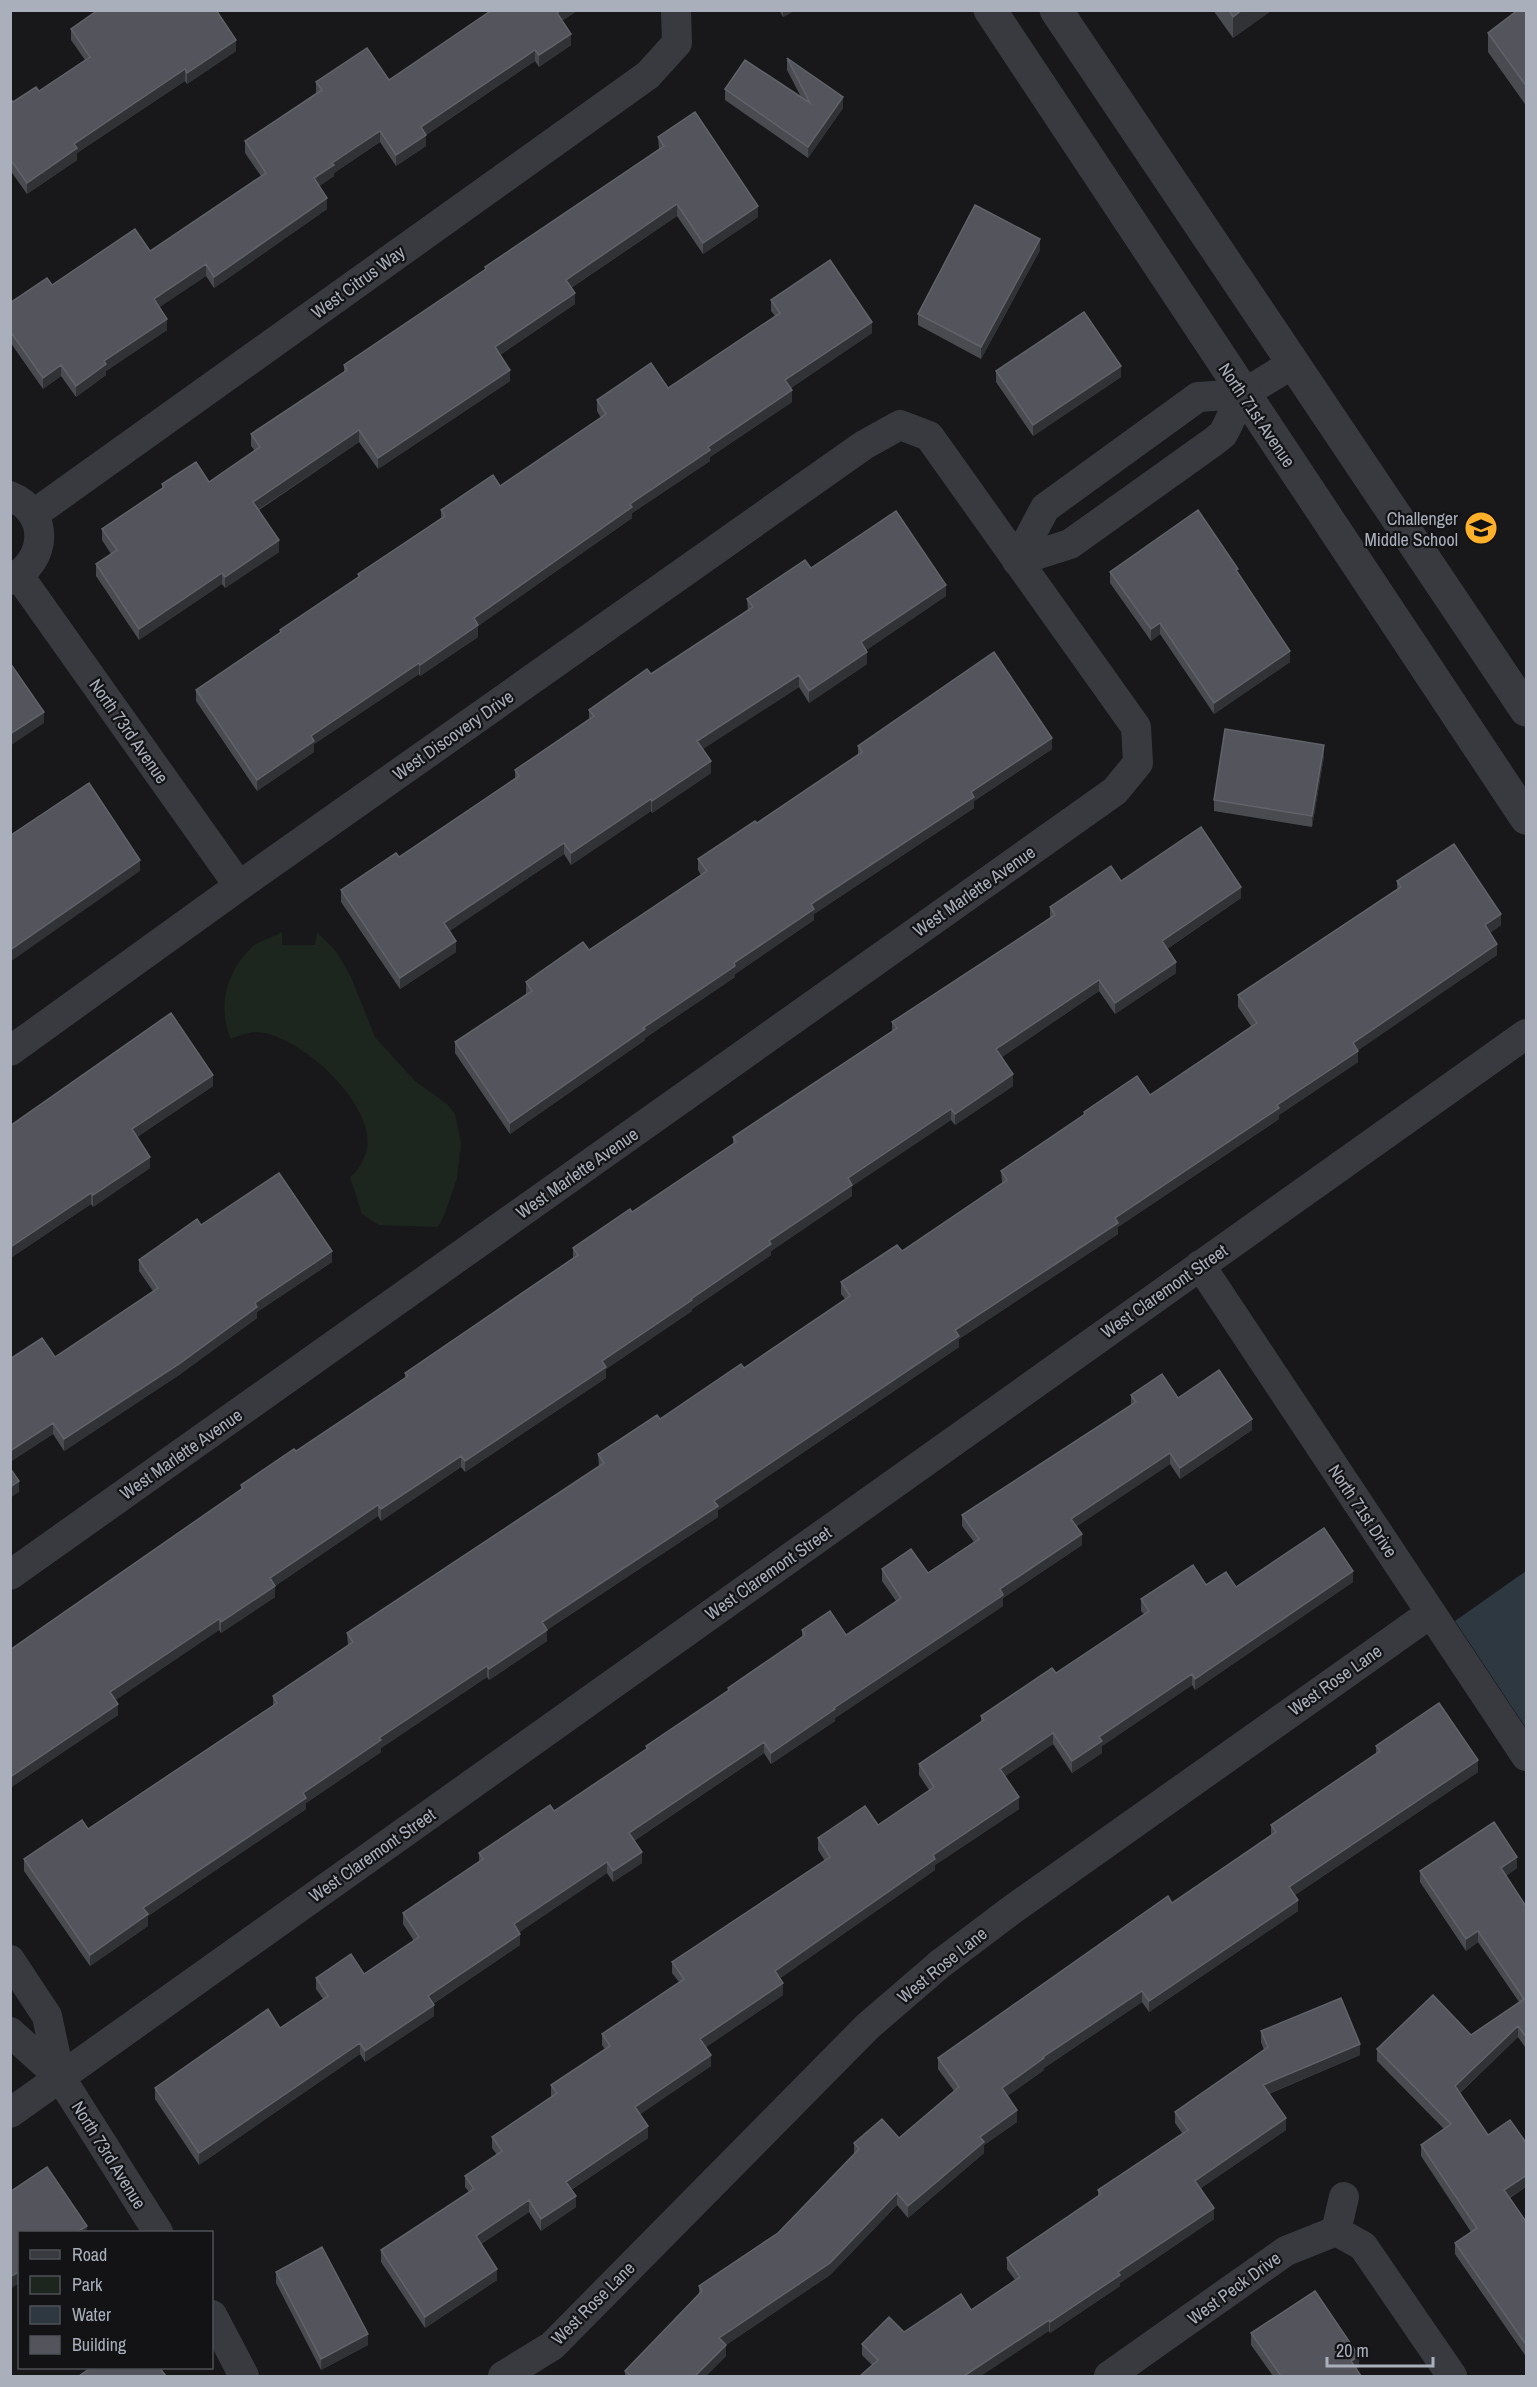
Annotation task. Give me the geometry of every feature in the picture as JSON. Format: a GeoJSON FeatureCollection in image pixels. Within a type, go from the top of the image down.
{"type":"FeatureCollection","features":[{"type":"Feature","properties":{"kind":"street","name":"West Citrus Way"},"geometry":{"type":"LineString","coordinates":[[34,514],[648,75],[677,43],[676,10]]}},
{"type":"Feature","properties":{"kind":"street","name":"North 71st Avenue"},"geometry":{"type":"LineString","coordinates":[[990,10],[1243,394],[1527,818]]}},
{"type":"Feature","properties":{"kind":"street"},"geometry":{"type":"LineString","coordinates":[[1056,10],[1527,710]]}},
{"type":"Feature","properties":{"kind":"street"},"geometry":{"type":"LineString","coordinates":[[1017,561],[1045,508],[1198,397],[1243,394],[1294,363]]}},
{"type":"Feature","properties":{"kind":"street"},"geometry":{"type":"LineString","coordinates":[[1017,561],[1070,544],[1213,442],[1223,434],[1243,394]]}},
{"type":"Feature","properties":{"kind":"street","name":"West Discovery Drive"},"geometry":{"type":"LineString","coordinates":[[10,1051],[239,886],[864,445],[900,425],[929,436],[1017,561]]}},
{"type":"Feature","properties":{"kind":"street"},"geometry":{"type":"LineString","coordinates":[[10,496],[25,504],[34,514],[39,527],[40,540],[31,565],[15,578]]}},
{"type":"Feature","properties":{"kind":"street","name":"West Marlette Avenue"},"geometry":{"type":"LineString","coordinates":[[10,1575],[1115,791],[1137,763],[1136,727],[1017,561]]}},
{"type":"Feature","properties":{"kind":"street","name":"North 73rd Avenue"},"geometry":{"type":"LineString","coordinates":[[15,578],[239,886]]}},
{"type":"Feature","properties":{"kind":"street","name":"West Claremont Street"},"geometry":{"type":"LineString","coordinates":[[10,2113],[1527,1034]]}},
{"type":"Feature","properties":{"kind":"street","name":"North 71st Drive"},"geometry":{"type":"LineString","coordinates":[[1200,1265],[1527,1756]]}},
{"type":"Feature","properties":{"kind":"street","name":"West Rose Lane"},"geometry":{"type":"LineString","coordinates":[[503,2376],[552,2346],[868,2026],[940,1964],[1013,1909],[1431,1613]]}},
{"type":"Feature","properties":{"kind":"street","name":"North 73rd Avenue"},"geometry":{"type":"LineString","coordinates":[[10,1960],[47,2016],[60,2077]]}},
{"type":"Feature","properties":{"kind":"street","name":"North 73rd Avenue"},"geometry":{"type":"LineString","coordinates":[[10,2031],[60,2077],[157,2231]]}},
{"type":"Feature","properties":{"kind":"street"},"geometry":{"type":"LineString","coordinates":[[1344,2197],[1336,2231],[1364,2246],[1452,2376]]}},
{"type":"Feature","properties":{"kind":"street","name":"West Peck Drive"},"geometry":{"type":"LineString","coordinates":[[1109,2376],[1286,2251],[1336,2231]]}},
{"type":"Feature","properties":{"kind":"street"},"geometry":{"type":"LineString","coordinates":[[213,2318],[244,2376]]}},
{"type":"Feature","properties":{"kind":"green space"},"geometry":{"type":"Polygon","coordinates":[[[282,932],[282,945],[315,945],[317,932],[335,950],[350,975],[375,1037],[415,1081],[447,1104],[455,1114],[461,1143],[457,1178],[438,1227],[379,1225],[362,1214],[350,1177],[364,1158],[368,1139],[363,1119],[351,1097],[334,1077],[293,1044],[272,1035],[254,1032],[231,1039],[225,1013],[225,1000],[232,975],[238,963],[256,944],[282,932]]]}},
{"type":"Feature","properties":{"kind":"water"},"geometry":{"type":"Polygon","coordinates":[[[1526,1571],[1526,1728],[1455,1621],[1526,1571]]]}},
{"type":"Feature","properties":{"kind":"building"},"geometry":{"type":"Polygon","coordinates":[[[98,10],[216,10],[236,40],[187,73],[185,69],[74,144],[77,148],[27,183],[10,159],[10,99],[13,102],[36,87],[39,91],[90,57],[71,29],[98,10]]]}},
{"type":"Feature","properties":{"kind":"building"},"geometry":{"type":"Polygon","coordinates":[[[492,10],[561,10],[557,13],[571,34],[539,55],[535,50],[421,127],[426,135],[396,155],[380,131],[332,163],[334,165],[314,178],[327,198],[214,277],[206,264],[154,299],[167,319],[104,361],[106,364],[76,386],[61,365],[43,378],[10,331],[10,303],[47,278],[52,285],[135,229],[150,251],[266,173],[245,141],[322,90],[316,82],[367,48],[389,80],[492,10]]]}},
{"type":"Feature","properties":{"kind":"building"},"geometry":{"type":"Polygon","coordinates":[[[1229,10],[1242,10],[1233,17],[1229,10]]]}},
{"type":"Feature","properties":{"kind":"building"},"geometry":{"type":"Polygon","coordinates":[[[1518,10],[1527,10],[1527,87],[1488,33],[1518,10]]]}},
{"type":"Feature","properties":{"kind":"building"},"geometry":{"type":"Polygon","coordinates":[[[787,58],[843,97],[808,147],[725,89],[745,60],[810,103],[787,58]]]}},
{"type":"Feature","properties":{"kind":"building"},"geometry":{"type":"Polygon","coordinates":[[[695,112],[758,206],[703,243],[677,204],[566,280],[575,293],[495,347],[510,370],[378,458],[359,430],[253,502],[279,540],[225,577],[222,573],[139,629],[96,564],[117,550],[102,529],[164,487],[162,484],[196,462],[209,482],[260,447],[251,434],[347,370],[344,365],[664,146],[658,137],[695,112]]]}},
{"type":"Feature","properties":{"kind":"building"},"geometry":{"type":"Polygon","coordinates":[[[975,205],[1040,239],[981,347],[918,314],[975,205]]]}},
{"type":"Feature","properties":{"kind":"building"},"geometry":{"type":"Polygon","coordinates":[[[830,260],[872,322],[785,380],[792,390],[708,447],[710,450],[630,504],[632,507],[474,618],[478,625],[311,736],[314,741],[257,780],[196,690],[360,576],[358,574],[445,516],[441,510],[493,475],[500,486],[606,414],[597,400],[651,363],[668,388],[780,313],[771,300],[830,260]]]}},
{"type":"Feature","properties":{"kind":"building"},"geometry":{"type":"Polygon","coordinates":[[[1084,312],[1121,366],[1033,425],[996,371],[1084,312]]]}},
{"type":"Feature","properties":{"kind":"building"},"geometry":{"type":"Polygon","coordinates":[[[1198,510],[1290,651],[1214,703],[1160,623],[1151,629],[1110,572],[1198,510]]]}},
{"type":"Feature","properties":{"kind":"building"},"geometry":{"type":"Polygon","coordinates":[[[896,511],[946,585],[861,642],[867,652],[809,691],[799,675],[697,741],[711,761],[652,801],[651,799],[571,853],[564,843],[444,923],[456,941],[400,978],[341,890],[396,853],[399,857],[519,776],[515,770],[594,716],[589,710],[647,669],[651,674],[753,607],[747,599],[805,560],[811,568],[896,511]]]}},
{"type":"Feature","properties":{"kind":"building"},"geometry":{"type":"Polygon","coordinates":[[[994,652],[1052,738],[971,792],[974,797],[811,904],[814,909],[734,963],[735,966],[643,1028],[645,1029],[510,1123],[455,1042],[532,991],[526,982],[583,942],[589,950],[707,871],[698,859],[755,821],[757,823],[862,752],[858,746],[994,652]]]}},
{"type":"Feature","properties":{"kind":"building"},"geometry":{"type":"Polygon","coordinates":[[[10,663],[44,712],[10,734],[10,663]]]}},
{"type":"Feature","properties":{"kind":"building"},"geometry":{"type":"Polygon","coordinates":[[[1225,729],[1324,745],[1312,816],[1214,800],[1225,729]]]}},
{"type":"Feature","properties":{"kind":"building"},"geometry":{"type":"Polygon","coordinates":[[[89,783],[140,860],[10,950],[10,835],[89,783]]]}},
{"type":"Feature","properties":{"kind":"building"},"geometry":{"type":"Polygon","coordinates":[[[1201,827],[1241,887],[1162,941],[1176,962],[1115,1003],[1099,980],[996,1049],[1013,1074],[955,1114],[951,1109],[848,1178],[852,1185],[769,1241],[771,1244],[602,1361],[606,1367],[465,1461],[461,1456],[381,1509],[378,1505],[270,1578],[275,1586],[221,1622],[219,1619],[110,1692],[118,1704],[10,1777],[10,1650],[243,1488],[241,1485],[408,1376],[405,1373],[578,1255],[573,1248],[630,1209],[632,1212],[736,1142],[733,1137],[897,1028],[892,1022],[1055,915],[1050,907],[1111,866],[1121,881],[1201,827]]]}},
{"type":"Feature","properties":{"kind":"building"},"geometry":{"type":"Polygon","coordinates":[[[1454,844],[1501,914],[1485,925],[1497,944],[1353,1043],[1358,1051],[1277,1105],[1279,1108],[1115,1218],[1118,1223],[955,1330],[959,1336],[714,1501],[718,1506],[542,1622],[547,1630],[489,1669],[487,1666],[379,1738],[381,1740],[303,1793],[306,1798],[143,1908],[148,1914],[90,1955],[24,1859],[82,1820],[88,1829],[277,1703],[273,1696],[353,1642],[347,1633],[604,1463],[598,1454],[657,1415],[660,1419],[741,1364],[744,1368],[850,1296],[841,1282],[897,1245],[902,1251],[1007,1180],[1001,1171],[1137,1076],[1150,1095],[1257,1023],[1238,995],[1401,887],[1397,881],[1454,844]]]}},
{"type":"Feature","properties":{"kind":"building"},"geometry":{"type":"Polygon","coordinates":[[[171,1013],[213,1075],[132,1129],[150,1157],[12,1246],[10,1244],[10,1126],[171,1013]]]}},
{"type":"Feature","properties":{"kind":"building"},"geometry":{"type":"Polygon","coordinates":[[[279,1173],[332,1251],[255,1303],[257,1307],[179,1364],[64,1439],[53,1423],[10,1451],[10,1359],[42,1338],[55,1357],[158,1288],[139,1260],[197,1219],[201,1225],[279,1173]]]}},
{"type":"Feature","properties":{"kind":"building"},"geometry":{"type":"Polygon","coordinates":[[[1219,1370],[1252,1419],[1180,1468],[1170,1453],[1071,1519],[1082,1534],[1000,1589],[1003,1595],[771,1753],[764,1742],[629,1833],[642,1852],[613,1871],[607,1862],[514,1924],[520,1934],[428,1996],[434,2005],[365,2051],[360,2043],[199,2153],[155,2088],[268,2009],[280,2028],[328,1996],[316,1978],[351,1954],[364,1974],[419,1937],[403,1913],[483,1859],[479,1853],[550,1805],[554,1811],[648,1748],[646,1746],[805,1635],[802,1630],[830,1611],[846,1635],[901,1598],[882,1569],[911,1549],[928,1573],[979,1539],[962,1515],[1136,1402],[1131,1395],[1162,1374],[1178,1398],[1219,1370]]]}},
{"type":"Feature","properties":{"kind":"building"},"geometry":{"type":"Polygon","coordinates":[[[10,1468],[19,1481],[10,1487],[10,1468]]]}},
{"type":"Feature","properties":{"kind":"building"},"geometry":{"type":"Polygon","coordinates":[[[1324,1528],[1353,1571],[1195,1679],[1192,1674],[1099,1737],[1102,1741],[1072,1761],[1053,1733],[1000,1769],[1019,1797],[933,1855],[935,1859],[775,1971],[783,1983],[700,2039],[711,2055],[635,2107],[648,2126],[566,2182],[576,2196],[541,2219],[529,2200],[476,2236],[497,2269],[425,2317],[381,2250],[474,2189],[465,2176],[502,2151],[492,2137],[557,2093],[551,2085],[610,2046],[602,2034],[684,1979],[672,1962],[830,1857],[818,1838],[865,1806],[878,1825],[934,1787],[919,1764],[984,1720],[981,1716],[1052,1668],[1056,1673],[1149,1611],[1141,1599],[1193,1565],[1206,1585],[1226,1572],[1236,1587],[1324,1528]]]}},
{"type":"Feature","properties":{"kind":"building"},"geometry":{"type":"Polygon","coordinates":[[[1439,1703],[1478,1760],[1289,1887],[1298,1900],[1149,2001],[1142,1991],[1043,2057],[1002,2088],[1017,2110],[980,2137],[984,2142],[908,2206],[897,2193],[830,2263],[719,2338],[726,2345],[697,2376],[631,2376],[625,2371],[702,2291],[699,2286],[778,2233],[859,2149],[854,2143],[882,2119],[899,2138],[959,2087],[938,2058],[1168,1896],[1172,1903],[1276,1832],[1271,1825],[1380,1751],[1376,1746],[1439,1703]]]}},
{"type":"Feature","properties":{"kind":"building"},"geometry":{"type":"Polygon","coordinates":[[[1494,1822],[1517,1857],[1501,1868],[1527,1908],[1527,2038],[1518,2026],[1455,2086],[1488,2135],[1510,2120],[1527,2144],[1527,2175],[1504,2190],[1527,2223],[1527,2346],[1455,2243],[1477,2228],[1421,2145],[1451,2124],[1377,2049],[1433,1995],[1471,2035],[1524,1999],[1478,1931],[1466,1939],[1420,1871],[1494,1822]]]}},
{"type":"Feature","properties":{"kind":"building"},"geometry":{"type":"Polygon","coordinates":[[[1341,1998],[1360,2044],[1263,2085],[1286,2118],[1195,2181],[1214,2208],[1118,2272],[1120,2275],[964,2376],[860,2376],[878,2360],[862,2344],[889,2317],[904,2332],[961,2294],[971,2310],[1020,2277],[1007,2258],[1101,2194],[1098,2190],[1188,2130],[1175,2112],[1268,2047],[1261,2031],[1341,1998]]]}},
{"type":"Feature","properties":{"kind":"building"},"geometry":{"type":"Polygon","coordinates":[[[47,2167],[87,2226],[79,2231],[18,2231],[18,2272],[10,2277],[10,2192],[47,2167]]]}},
{"type":"Feature","properties":{"kind":"building"},"geometry":{"type":"Polygon","coordinates":[[[322,2247],[368,2334],[321,2359],[276,2272],[322,2247]]]}},
{"type":"Feature","properties":{"kind":"building"},"geometry":{"type":"Polygon","coordinates":[[[1315,2291],[1359,2356],[1351,2361],[1361,2376],[1281,2376],[1251,2333],[1315,2291]]]}},
{"type":"Feature","properties":{"kind":"building"},"geometry":{"type":"Polygon","coordinates":[[[89,2369],[161,2369],[166,2376],[79,2376],[89,2369]]]}},
{"type":"Feature","properties":{"kind":"place","name":"Challenger Middle School"},"geometry":{"type":"Point","coordinates":[1481,528]}}]}
